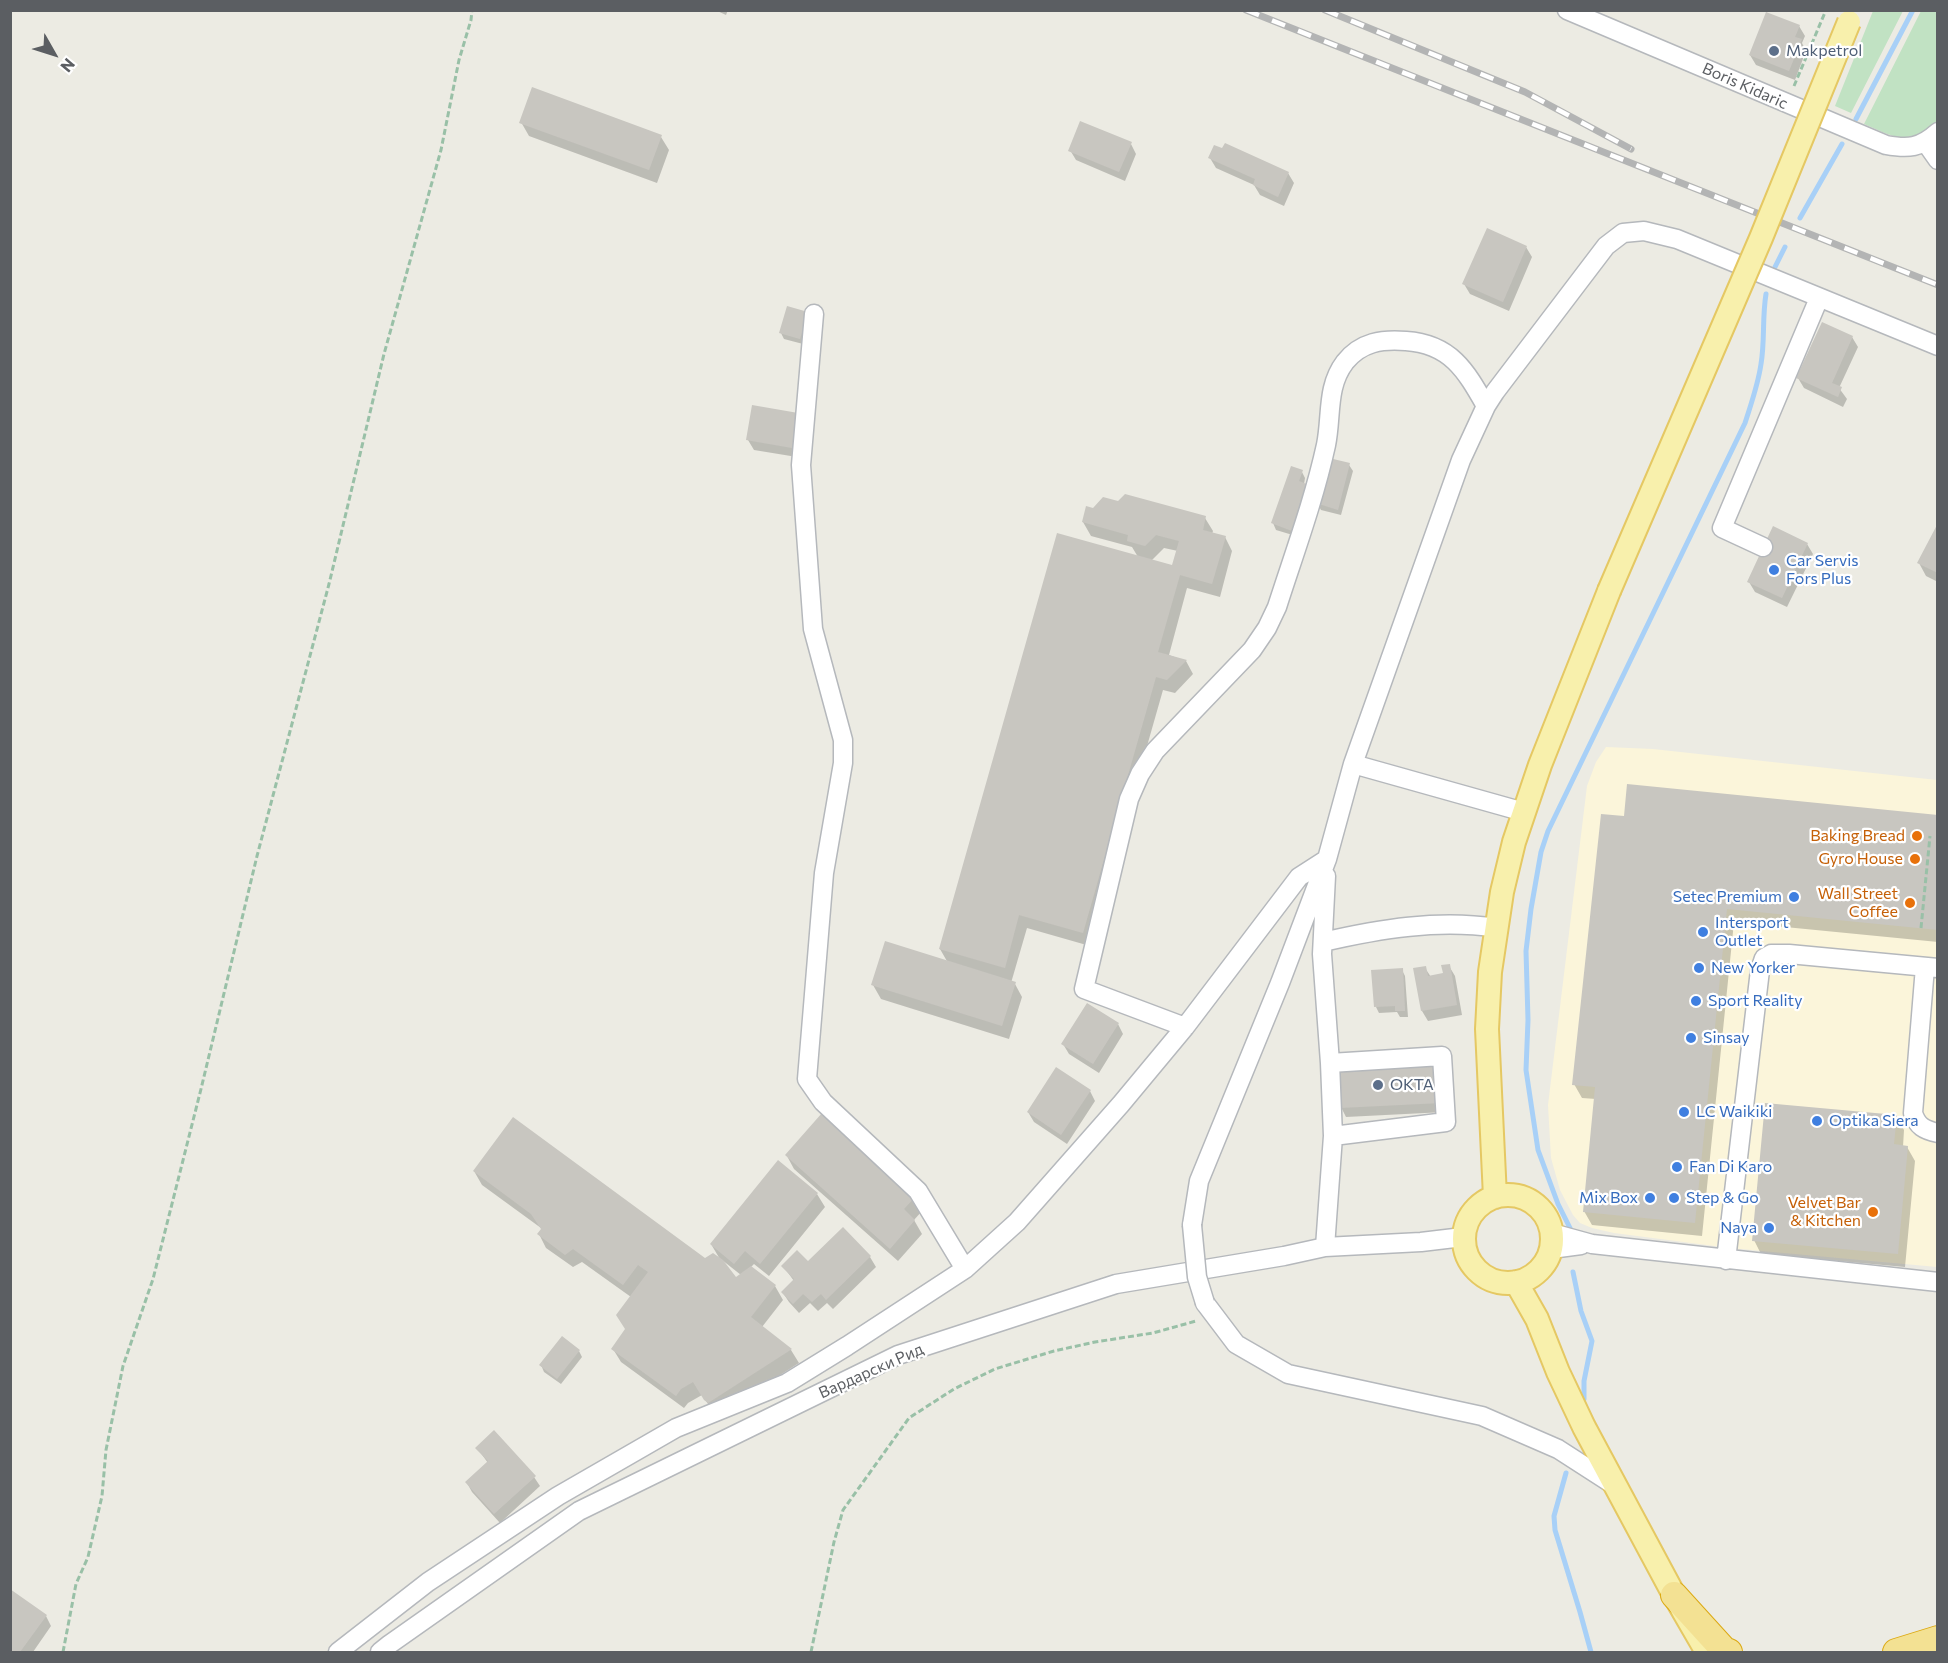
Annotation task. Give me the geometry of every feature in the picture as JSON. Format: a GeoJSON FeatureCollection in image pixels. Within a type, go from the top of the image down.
{"type":"FeatureCollection","features":[{"type":"Feature","properties":{"kind":"highway"},"geometry":{"type":"LineString","coordinates":[[1674,1595],[1729,1653]]}},
{"type":"Feature","properties":{"kind":"highway"},"geometry":{"type":"LineString","coordinates":[[1896,1653],[1938,1639]]}},
{"type":"Feature","properties":{"kind":"main road"},"geometry":{"type":"LineString","coordinates":[[1504,1196],[1492,1135],[1489,1106],[1487,1029],[1490,972],[1506,870],[1540,765],[1609,591],[1801,141],[1851,16]]}},
{"type":"Feature","properties":{"kind":"main road"},"geometry":{"type":"LineString","coordinates":[[1504,1196],[1523,1198],[1534,1203],[1549,1222],[1551,1242],[1543,1267],[1525,1279],[1500,1283],[1487,1279],[1477,1271],[1469,1261],[1464,1243],[1466,1224],[1472,1213],[1481,1204],[1504,1196]]}},
{"type":"Feature","properties":{"kind":"main road"},"geometry":{"type":"LineString","coordinates":[[1525,1279],[1558,1372],[1571,1400],[1707,1653]]}},
{"type":"Feature","properties":{"kind":"street","name":"Boris Kidaric"},"geometry":{"type":"LineString","coordinates":[[1568,10],[1787,105],[1886,145],[1902,148],[1932,138]]}},
{"type":"Feature","properties":{"kind":"street"},"geometry":{"type":"LineString","coordinates":[[1932,138],[1938,160]]}},
{"type":"Feature","properties":{"kind":"street"},"geometry":{"type":"LineString","coordinates":[[1617,1487],[1558,1449],[1482,1416],[1288,1374],[1236,1344],[1202,1312],[1192,1225],[1199,1181],[1280,983],[1327,859],[1353,764],[1461,460],[1486,406],[1605,246],[1623,233],[1644,231],[1677,239],[1938,346]]}},
{"type":"Feature","properties":{"kind":"street"},"geometry":{"type":"LineString","coordinates":[[1763,547],[1722,528],[1819,298]]}},
{"type":"Feature","properties":{"kind":"street"},"geometry":{"type":"LineString","coordinates":[[814,314],[801,465],[813,629],[843,740],[843,763],[824,873],[807,1079],[822,1102],[918,1191],[965,1269]]}},
{"type":"Feature","properties":{"kind":"street"},"geometry":{"type":"LineString","coordinates":[[1185,1028],[1084,988],[1130,799],[1140,774],[1155,751],[1252,650],[1267,628],[1281,596],[1326,444],[1334,379],[1346,361],[1363,347],[1385,339],[1419,342],[1450,356],[1468,374],[1486,406]]}},
{"type":"Feature","properties":{"kind":"street"},"geometry":{"type":"LineString","coordinates":[[1353,764],[1524,812]]}},
{"type":"Feature","properties":{"kind":"street"},"geometry":{"type":"LineString","coordinates":[[338,1653],[428,1582],[558,1496],[676,1428],[787,1383],[965,1269],[1017,1222],[1121,1104],[1185,1028],[1299,877],[1327,859]]}},
{"type":"Feature","properties":{"kind":"street"},"geometry":{"type":"LineString","coordinates":[[1325,1247],[1333,1136],[1323,942],[1327,859]]}},
{"type":"Feature","properties":{"kind":"street"},"geometry":{"type":"LineString","coordinates":[[1323,942],[1384,930],[1438,925],[1496,928]]}},
{"type":"Feature","properties":{"kind":"street"},"geometry":{"type":"LineString","coordinates":[[1725,1260],[1760,970],[1764,958],[1771,954],[1789,954],[1931,968],[1913,1113],[1919,1125],[1924,1129],[1938,1133]]}},
{"type":"Feature","properties":{"kind":"street"},"geometry":{"type":"LineString","coordinates":[[1330,1063],[1442,1056],[1446,1122],[1333,1136]]}},
{"type":"Feature","properties":{"kind":"street","name":"Вардарски Рид"},"geometry":{"type":"LineString","coordinates":[[380,1653],[579,1511],[898,1355],[1116,1284],[1325,1247],[1421,1242],[1464,1243]]}},
{"type":"Feature","properties":{"kind":"street"},"geometry":{"type":"LineString","coordinates":[[1551,1242],[1592,1244],[1938,1282]]}},
{"type":"Feature","properties":{"kind":"path"},"geometry":{"type":"LineString","coordinates":[[63,1653],[76,1584],[88,1557],[102,1496],[105,1449],[123,1366],[153,1279],[257,856],[326,596],[384,354],[441,150],[459,60],[472,10]]}},
{"type":"Feature","properties":{"kind":"path"},"geometry":{"type":"LineString","coordinates":[[1787,105],[1826,10]]}},
{"type":"Feature","properties":{"kind":"path"},"geometry":{"type":"LineString","coordinates":[[1921,928],[1930,836]]}},
{"type":"Feature","properties":{"kind":"path"},"geometry":{"type":"LineString","coordinates":[[811,1653],[843,1510],[909,1418],[954,1389],[995,1369],[1095,1342],[1153,1333],[1202,1312]]}},
{"type":"Feature","properties":{"kind":"shaded area"},"geometry":{"type":"Polygon","coordinates":[[[1606,747],[1653,749],[1937,780],[1937,1267],[1730,1248],[1614,1233],[1580,1223],[1573,1215],[1560,1190],[1551,1158],[1548,1105],[1587,786],[1596,762],[1606,747]]]}},
{"type":"Feature","properties":{"kind":"green space"},"geometry":{"type":"Polygon","coordinates":[[[1873,11],[1903,11],[1851,113],[1835,106],[1873,11]]]}},
{"type":"Feature","properties":{"kind":"green space"},"geometry":{"type":"Polygon","coordinates":[[[1921,11],[1937,11],[1937,123],[1918,136],[1902,138],[1864,124],[1921,11]]]}},
{"type":"Feature","properties":{"kind":"building"},"geometry":{"type":"Polygon","coordinates":[[[1766,12],[1800,25],[1795,37],[1802,39],[1789,71],[1749,55],[1766,12]]]}},
{"type":"Feature","properties":{"kind":"building"},"geometry":{"type":"Polygon","coordinates":[[[532,87],[662,135],[649,170],[519,123],[532,87]]]}},
{"type":"Feature","properties":{"kind":"building"},"geometry":{"type":"Polygon","coordinates":[[[1080,121],[1132,142],[1119,172],[1068,151],[1080,121]]]}},
{"type":"Feature","properties":{"kind":"building"},"geometry":{"type":"Polygon","coordinates":[[[1225,143],[1289,172],[1278,197],[1253,185],[1255,179],[1208,158],[1214,145],[1222,148],[1225,143]]]}},
{"type":"Feature","properties":{"kind":"building"},"geometry":{"type":"Polygon","coordinates":[[[1487,228],[1527,246],[1503,302],[1462,284],[1487,228]]]}},
{"type":"Feature","properties":{"kind":"building"},"geometry":{"type":"Polygon","coordinates":[[[787,306],[808,312],[800,339],[779,333],[787,306]]]}},
{"type":"Feature","properties":{"kind":"building"},"geometry":{"type":"Polygon","coordinates":[[[1822,322],[1853,336],[1832,383],[1842,387],[1838,397],[1796,378],[1822,322]]]}},
{"type":"Feature","properties":{"kind":"building"},"geometry":{"type":"Polygon","coordinates":[[[752,405],[804,414],[798,449],[746,440],[752,405]]]}},
{"type":"Feature","properties":{"kind":"building"},"geometry":{"type":"Polygon","coordinates":[[[1329,458],[1350,463],[1338,510],[1316,503],[1329,458]]]}},
{"type":"Feature","properties":{"kind":"building"},"geometry":{"type":"Polygon","coordinates":[[[1291,466],[1303,470],[1299,481],[1309,485],[1292,531],[1271,523],[1291,466]]]}},
{"type":"Feature","properties":{"kind":"building"},"geometry":{"type":"Polygon","coordinates":[[[1125,494],[1206,516],[1203,530],[1226,536],[1212,584],[1180,575],[1158,652],[1187,660],[1167,680],[1156,677],[1083,933],[1019,915],[1005,968],[939,949],[1057,533],[1172,565],[1179,541],[1156,535],[1145,546],[1127,541],[1128,535],[1082,522],[1086,506],[1093,508],[1103,497],[1118,501],[1125,494]]]}},
{"type":"Feature","properties":{"kind":"building"},"geometry":{"type":"Polygon","coordinates":[[[1938,523],[1938,573],[1917,563],[1938,523]]]}},
{"type":"Feature","properties":{"kind":"building","name":"Car Servis Fors Plus"},"geometry":{"type":"Polygon","coordinates":[[[1773,526],[1808,543],[1782,598],[1747,582],[1773,526]]]}},
{"type":"Feature","properties":{"kind":"building"},"geometry":{"type":"Polygon","coordinates":[[[1627,784],[1938,815],[1938,930],[1727,909],[1695,1223],[1583,1212],[1595,1087],[1572,1085],[1601,814],[1624,816],[1627,784]]]}},
{"type":"Feature","properties":{"kind":"building"},"geometry":{"type":"Polygon","coordinates":[[[885,941],[1016,982],[1002,1026],[871,985],[885,941]]]}},
{"type":"Feature","properties":{"kind":"building"},"geometry":{"type":"Polygon","coordinates":[[[1450,964],[1457,1005],[1421,1011],[1413,968],[1426,966],[1428,976],[1443,973],[1441,965],[1450,964]]]}},
{"type":"Feature","properties":{"kind":"building"},"geometry":{"type":"Polygon","coordinates":[[[1403,968],[1405,1011],[1395,1011],[1395,1006],[1374,1007],[1371,970],[1403,968]]]}},
{"type":"Feature","properties":{"kind":"building"},"geometry":{"type":"Polygon","coordinates":[[[1087,1003],[1119,1023],[1093,1064],[1061,1044],[1087,1003]]]}},
{"type":"Feature","properties":{"kind":"building"},"geometry":{"type":"Polygon","coordinates":[[[1438,1063],[1440,1103],[1339,1108],[1337,1068],[1438,1063]]]}},
{"type":"Feature","properties":{"kind":"building"},"geometry":{"type":"Polygon","coordinates":[[[1056,1067],[1091,1090],[1061,1135],[1027,1112],[1056,1067]]]}},
{"type":"Feature","properties":{"kind":"building"},"geometry":{"type":"Polygon","coordinates":[[[1765,1103],[1897,1115],[1894,1144],[1908,1146],[1898,1254],[1752,1241],[1765,1103]]]}},
{"type":"Feature","properties":{"kind":"building"},"geometry":{"type":"Polygon","coordinates":[[[822,1113],[916,1196],[904,1209],[915,1220],[890,1249],[785,1155],[822,1113]]]}},
{"type":"Feature","properties":{"kind":"building"},"geometry":{"type":"Polygon","coordinates":[[[513,1117],[705,1258],[713,1253],[723,1260],[736,1277],[751,1266],[776,1285],[751,1317],[792,1349],[708,1403],[693,1382],[681,1389],[676,1396],[611,1349],[625,1329],[616,1315],[648,1272],[638,1265],[623,1285],[573,1249],[565,1255],[537,1234],[541,1229],[531,1214],[473,1171],[513,1117]]]}},
{"type":"Feature","properties":{"kind":"building"},"geometry":{"type":"Polygon","coordinates":[[[778,1160],[818,1193],[760,1264],[745,1251],[734,1264],[710,1244],[778,1160]]]}},
{"type":"Feature","properties":{"kind":"building"},"geometry":{"type":"Polygon","coordinates":[[[843,1227],[871,1256],[826,1300],[821,1294],[812,1302],[803,1294],[793,1304],[781,1292],[794,1279],[781,1266],[797,1250],[808,1261],[843,1227]]]}},
{"type":"Feature","properties":{"kind":"building"},"geometry":{"type":"Polygon","coordinates":[[[562,1336],[580,1350],[557,1379],[539,1365],[562,1336]]]}},
{"type":"Feature","properties":{"kind":"building"},"geometry":{"type":"Polygon","coordinates":[[[494,1430],[536,1476],[494,1514],[465,1482],[488,1461],[475,1448],[494,1430]]]}},
{"type":"Feature","properties":{"kind":"building"},"geometry":{"type":"Polygon","coordinates":[[[10,1589],[47,1615],[20,1652],[10,1652],[10,1589]]]}},
{"type":"Feature","properties":{"kind":"waterway"},"geometry":{"type":"LineString","coordinates":[[1856,119],[1913,10]]}},
{"type":"Feature","properties":{"kind":"waterway"},"geometry":{"type":"LineString","coordinates":[[1800,218],[1842,144]]}},
{"type":"Feature","properties":{"kind":"waterway"},"geometry":{"type":"LineString","coordinates":[[1775,267],[1785,247]]}},
{"type":"Feature","properties":{"kind":"waterway"},"geometry":{"type":"LineString","coordinates":[[1572,1232],[1558,1204],[1538,1150],[1526,1070],[1528,1020],[1526,951],[1541,852],[1548,831],[1745,423],[1761,364],[1766,294]]}},
{"type":"Feature","properties":{"kind":"waterway"},"geometry":{"type":"LineString","coordinates":[[1573,1272],[1581,1311],[1592,1341],[1584,1381],[1584,1399]]}},
{"type":"Feature","properties":{"kind":"waterway"},"geometry":{"type":"LineString","coordinates":[[1566,1473],[1554,1516],[1555,1530],[1591,1652]]}},
{"type":"Feature","properties":{"kind":"railway"},"geometry":{"type":"LineString","coordinates":[[1246,10],[1938,285]]}},
{"type":"Feature","properties":{"kind":"railway"},"geometry":{"type":"LineString","coordinates":[[1325,10],[1525,92],[1631,149]]}},
{"type":"Feature","properties":{"kind":"place","name":"Makpetrol"},"geometry":{"type":"Point","coordinates":[1774,51]}},
{"type":"Feature","properties":{"kind":"place","name":"Car Servis Fors Plus"},"geometry":{"type":"Point","coordinates":[1774,570]}},
{"type":"Feature","properties":{"kind":"place","name":"Baking Bread"},"geometry":{"type":"Point","coordinates":[1917,836]}},
{"type":"Feature","properties":{"kind":"place","name":"Gyro House"},"geometry":{"type":"Point","coordinates":[1915,859]}},
{"type":"Feature","properties":{"kind":"place","name":"Setec Premium"},"geometry":{"type":"Point","coordinates":[1794,897]}},
{"type":"Feature","properties":{"kind":"place","name":"Wall Street Coffee"},"geometry":{"type":"Point","coordinates":[1910,903]}},
{"type":"Feature","properties":{"kind":"place","name":"Intersport Outlet"},"geometry":{"type":"Point","coordinates":[1703,932]}},
{"type":"Feature","properties":{"kind":"place","name":"New Yorker"},"geometry":{"type":"Point","coordinates":[1699,968]}},
{"type":"Feature","properties":{"kind":"place","name":"Sport Reality"},"geometry":{"type":"Point","coordinates":[1696,1001]}},
{"type":"Feature","properties":{"kind":"place","name":"Sinsay"},"geometry":{"type":"Point","coordinates":[1691,1038]}},
{"type":"Feature","properties":{"kind":"place","name":"OKTA"},"geometry":{"type":"Point","coordinates":[1378,1085]}},
{"type":"Feature","properties":{"kind":"place","name":"LC Waikiki"},"geometry":{"type":"Point","coordinates":[1684,1112]}},
{"type":"Feature","properties":{"kind":"place","name":"Optika Siera"},"geometry":{"type":"Point","coordinates":[1817,1121]}},
{"type":"Feature","properties":{"kind":"place","name":"Fan Di Karo"},"geometry":{"type":"Point","coordinates":[1677,1167]}},
{"type":"Feature","properties":{"kind":"place","name":"Mix Box"},"geometry":{"type":"Point","coordinates":[1650,1198]}},
{"type":"Feature","properties":{"kind":"place","name":"Step & Go"},"geometry":{"type":"Point","coordinates":[1674,1198]}},
{"type":"Feature","properties":{"kind":"place","name":"Velvet Bar & Kitchen"},"geometry":{"type":"Point","coordinates":[1873,1212]}},
{"type":"Feature","properties":{"kind":"place","name":"Naya"},"geometry":{"type":"Point","coordinates":[1769,1228]}}]}
